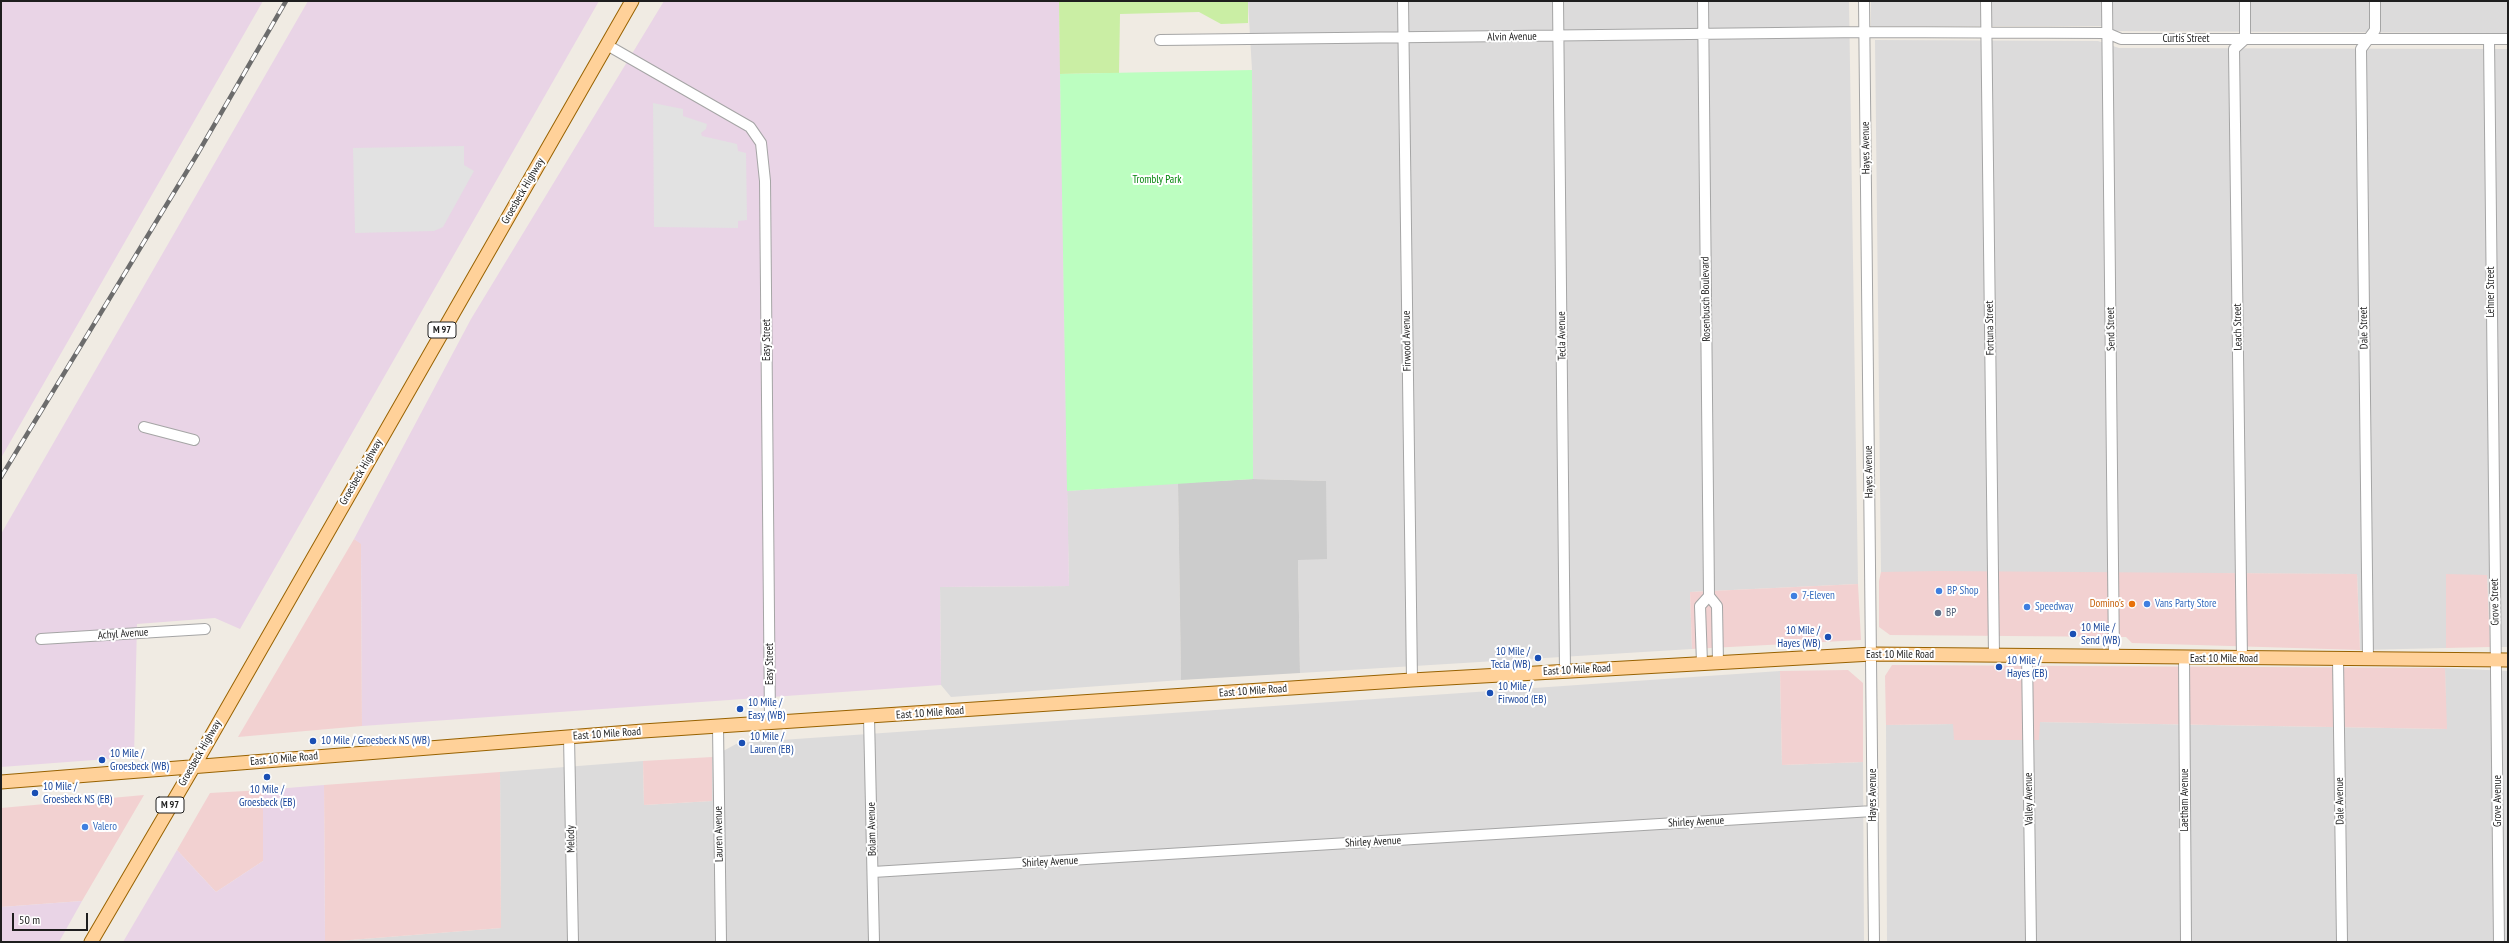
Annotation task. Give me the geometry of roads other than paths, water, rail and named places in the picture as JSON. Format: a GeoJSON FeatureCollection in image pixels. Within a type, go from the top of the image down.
{"type":"FeatureCollection","features":[{"type":"Feature","properties":{"kind":"main road","name":"Groesbeck Highway"},"geometry":{"type":"LineString","coordinates":[[91,942],[194,766],[632,1]]}},
{"type":"Feature","properties":{"kind":"main road","name":"East 10 Mile Road"},"geometry":{"type":"LineString","coordinates":[[1,782],[569,737],[770,723],[1412,680],[1872,654],[2242,659],[2502,660]]}},
{"type":"Feature","properties":{"kind":"street","name":"Firwood Avenue"},"geometry":{"type":"LineString","coordinates":[[1403,1],[1412,680]]}},
{"type":"Feature","properties":{"kind":"street","name":"Tecla Avenue"},"geometry":{"type":"LineString","coordinates":[[1558,1],[1565,671]]}},
{"type":"Feature","properties":{"kind":"street","name":"Rosenbusch Boulevard"},"geometry":{"type":"LineString","coordinates":[[1703,1],[1709,596],[1717,606],[1718,663]]}},
{"type":"Feature","properties":{"kind":"street","name":"Hayes Avenue"},"geometry":{"type":"LineString","coordinates":[[1864,1],[1874,942]]}},
{"type":"Feature","properties":{"kind":"street","name":"Fortuna Street"},"geometry":{"type":"LineString","coordinates":[[1986,1],[1994,655]]}},
{"type":"Feature","properties":{"kind":"street","name":"Send Street"},"geometry":{"type":"LineString","coordinates":[[2107,1],[2114,657]]}},
{"type":"Feature","properties":{"kind":"street"},"geometry":{"type":"LineString","coordinates":[[2245,1],[2246,39]]}},
{"type":"Feature","properties":{"kind":"street","name":"Dale Street"},"geometry":{"type":"LineString","coordinates":[[2368,660],[2361,49],[2376,30],[2375,1]]}},
{"type":"Feature","properties":{"kind":"street","name":"Alvin Avenue"},"geometry":{"type":"LineString","coordinates":[[1160,40],[1865,32]]}},
{"type":"Feature","properties":{"kind":"street","name":"Curtis Street"},"geometry":{"type":"LineString","coordinates":[[1865,32],[2107,33],[2121,39],[2508,39]]}},
{"type":"Feature","properties":{"kind":"street","name":"Leach Street"},"geometry":{"type":"LineString","coordinates":[[2242,659],[2234,49],[2246,39]]}},
{"type":"Feature","properties":{"kind":"street","name":"Lehner Street"},"geometry":{"type":"LineString","coordinates":[[2489,39],[2494,545]]}},
{"type":"Feature","properties":{"kind":"street","name":"Easy Street"},"geometry":{"type":"LineString","coordinates":[[607,44],[750,127],[761,142],[765,181],[767,269],[770,723]]}},
{"type":"Feature","properties":{"kind":"street"},"geometry":{"type":"LineString","coordinates":[[144,427],[194,440]]}},
{"type":"Feature","properties":{"kind":"street","name":"Grove Street"},"geometry":{"type":"LineString","coordinates":[[2494,545],[2502,660]]}},
{"type":"Feature","properties":{"kind":"street","name":"Rosenbusch Boulevard"},"geometry":{"type":"LineString","coordinates":[[1702,663],[1700,606],[1709,596]]}},
{"type":"Feature","properties":{"kind":"street","name":"Achyl Avenue"},"geometry":{"type":"LineString","coordinates":[[41,639],[205,628]]}},
{"type":"Feature","properties":{"kind":"street","name":"Valley Avenue"},"geometry":{"type":"LineString","coordinates":[[2027,655],[2032,942]]}},
{"type":"Feature","properties":{"kind":"street","name":"Laetham Avenue"},"geometry":{"type":"LineString","coordinates":[[2184,658],[2186,942]]}},
{"type":"Feature","properties":{"kind":"street","name":"Dale Avenue"},"geometry":{"type":"LineString","coordinates":[[2338,659],[2342,942]]}},
{"type":"Feature","properties":{"kind":"street","name":"Grove Avenue"},"geometry":{"type":"LineString","coordinates":[[2499,942],[2502,660]]}},
{"type":"Feature","properties":{"kind":"street","name":"Bolam Avenue"},"geometry":{"type":"LineString","coordinates":[[869,717],[874,942]]}},
{"type":"Feature","properties":{"kind":"street","name":"Lauren Avenue"},"geometry":{"type":"LineString","coordinates":[[718,727],[721,942]]}},
{"type":"Feature","properties":{"kind":"street","name":"Melody"},"geometry":{"type":"LineString","coordinates":[[569,737],[574,942]]}},
{"type":"Feature","properties":{"kind":"street","name":"Shirley Avenue"},"geometry":{"type":"LineString","coordinates":[[873,872],[1873,811]]}},
{"type":"Feature","properties":{"kind":"railway"},"geometry":{"type":"LineString","coordinates":[[1,477],[198,153],[286,1]]}},
{"type":"Feature","properties":{"kind":"place","name":"BP Shop"},"geometry":{"type":"Point","coordinates":[1939,591]}},
{"type":"Feature","properties":{"kind":"place","name":"7-Eleven"},"geometry":{"type":"Point","coordinates":[1794,596]}},
{"type":"Feature","properties":{"kind":"place","name":"Domino's"},"geometry":{"type":"Point","coordinates":[2132,604]}},
{"type":"Feature","properties":{"kind":"place","name":"Vans Party Store"},"geometry":{"type":"Point","coordinates":[2147,604]}},
{"type":"Feature","properties":{"kind":"place","name":"Speedway"},"geometry":{"type":"Point","coordinates":[2027,607]}},
{"type":"Feature","properties":{"kind":"place","name":"BP"},"geometry":{"type":"Point","coordinates":[1938,613]}},
{"type":"Feature","properties":{"kind":"place","name":"10 Mile / Send (WB)"},"geometry":{"type":"Point","coordinates":[2073,634]}},
{"type":"Feature","properties":{"kind":"place","name":"10 Mile / Hayes (WB)"},"geometry":{"type":"Point","coordinates":[1828,637]}},
{"type":"Feature","properties":{"kind":"place","name":"10 Mile / Tecla (WB)"},"geometry":{"type":"Point","coordinates":[1538,658]}},
{"type":"Feature","properties":{"kind":"place","name":"10 Mile / Hayes (EB)"},"geometry":{"type":"Point","coordinates":[1999,667]}},
{"type":"Feature","properties":{"kind":"place","name":"10 Mile / Firwood (EB)"},"geometry":{"type":"Point","coordinates":[1490,693]}},
{"type":"Feature","properties":{"kind":"place","name":"10 Mile / Easy (WB)"},"geometry":{"type":"Point","coordinates":[740,709]}},
{"type":"Feature","properties":{"kind":"place","name":"10 Mile / Groesbeck NS (WB)"},"geometry":{"type":"Point","coordinates":[313,741]}},
{"type":"Feature","properties":{"kind":"place","name":"10 Mile / Lauren (EB)"},"geometry":{"type":"Point","coordinates":[742,743]}},
{"type":"Feature","properties":{"kind":"place","name":"10 Mile / Groesbeck (WB)"},"geometry":{"type":"Point","coordinates":[102,760]}},
{"type":"Feature","properties":{"kind":"place","name":"10 Mile / Groesbeck (EB)"},"geometry":{"type":"Point","coordinates":[267,777]}},
{"type":"Feature","properties":{"kind":"place","name":"10 Mile / Groesbeck NS (EB)"},"geometry":{"type":"Point","coordinates":[35,793]}},
{"type":"Feature","properties":{"kind":"place","name":"Valero"},"geometry":{"type":"Point","coordinates":[85,827]}},
{"type":"Feature","properties":{"kind":"park label","name":"Trombly Park"},"geometry":{"type":"Point","coordinates":[1157,180]}}]}
